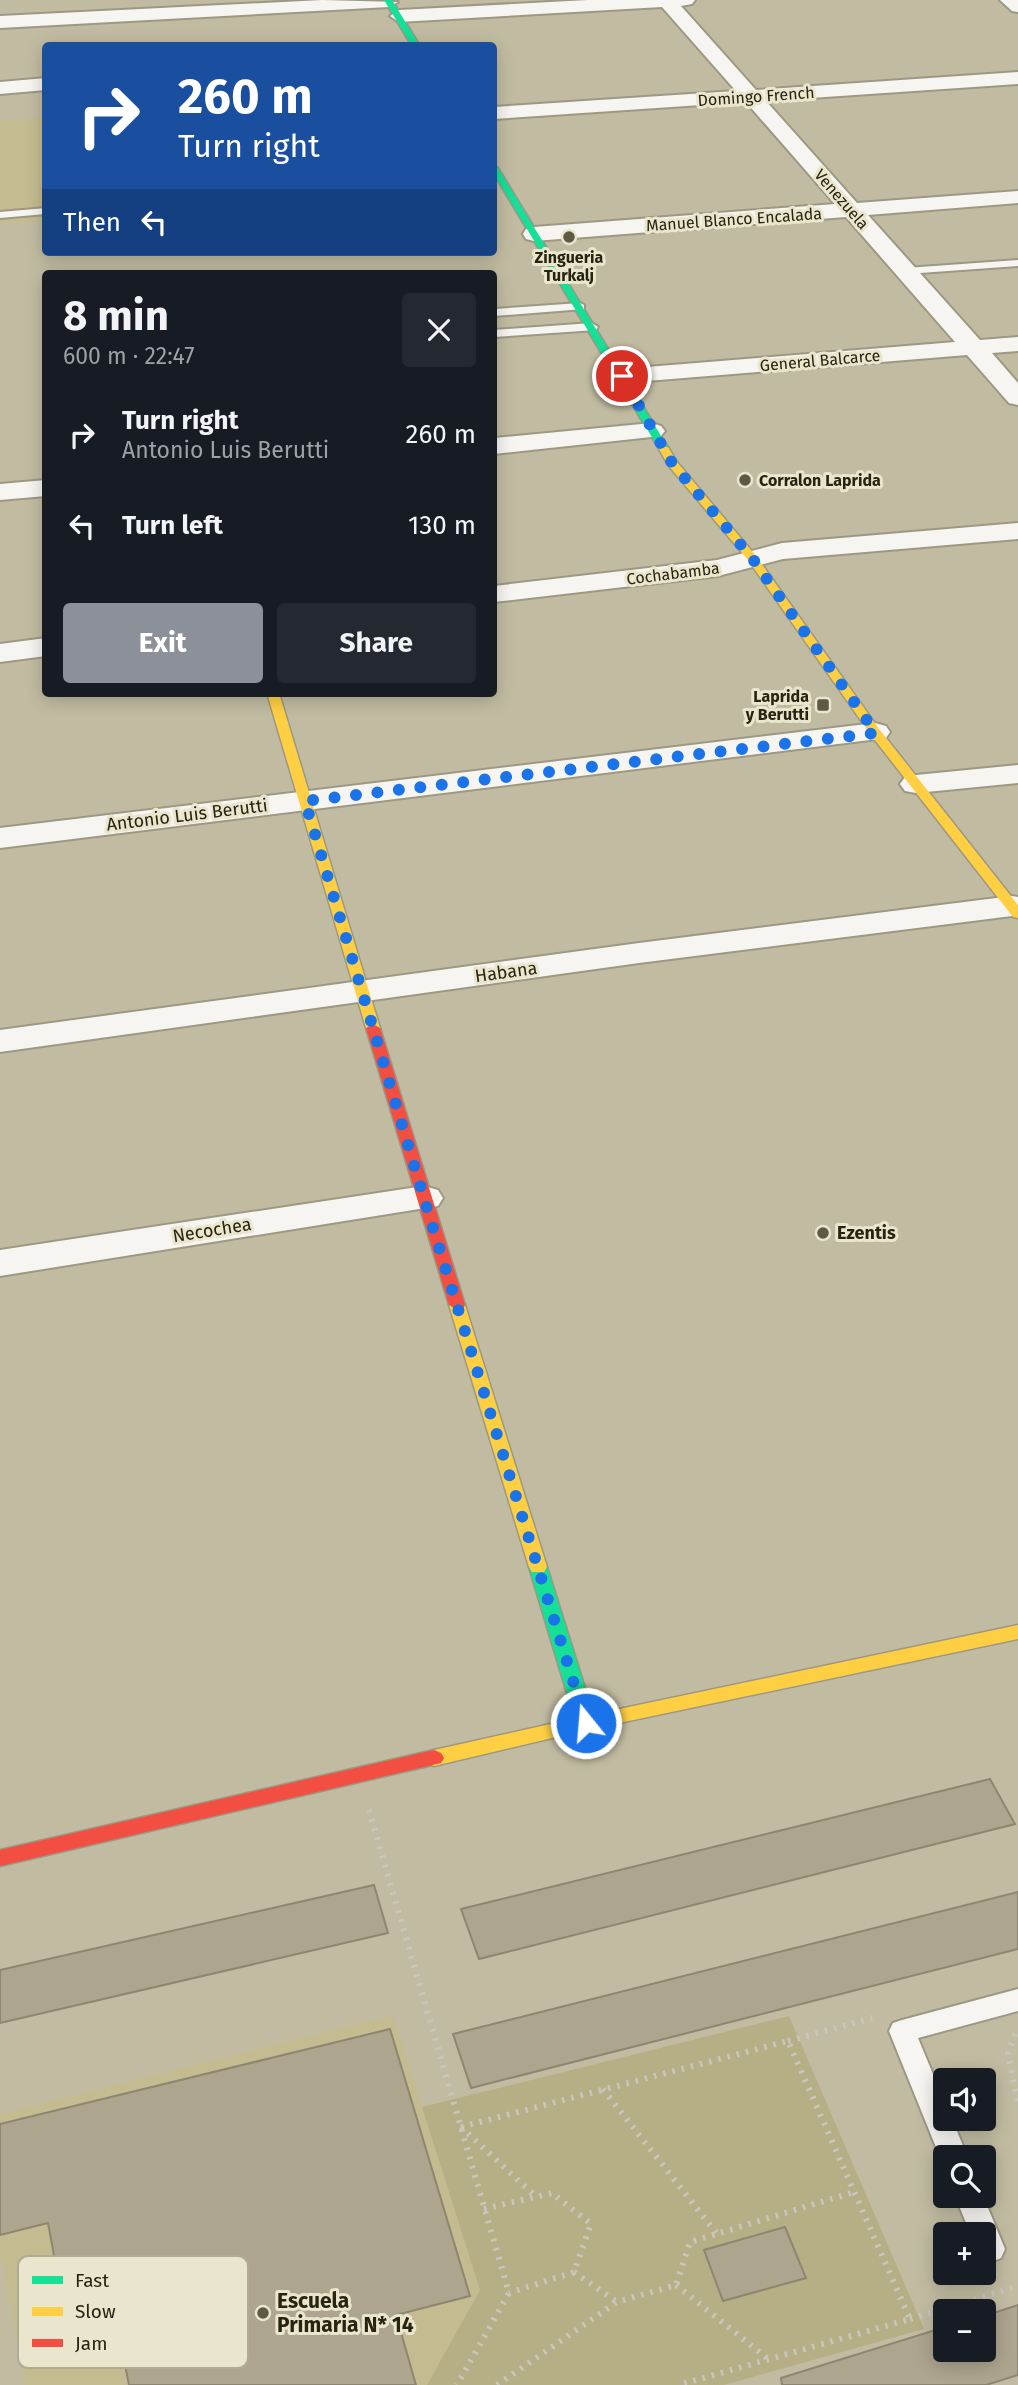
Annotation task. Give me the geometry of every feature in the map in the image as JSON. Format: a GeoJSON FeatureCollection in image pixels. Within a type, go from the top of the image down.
{"type":"FeatureCollection","features":[{"type":"Feature","properties":{"kind":"main road"},"geometry":{"type":"LineString","coordinates":[[392,6],[414,42]]}},
{"type":"Feature","properties":{"kind":"main road"},"geometry":{"type":"LineString","coordinates":[[497,176],[580,307],[672,463],[752,558],[876,733],[1015,910]]}},
{"type":"Feature","properties":{"kind":"main road"},"geometry":{"type":"LineString","coordinates":[[275,697],[424,1198],[586,1723]]}},
{"type":"Feature","properties":{"kind":"main road"},"geometry":{"type":"LineString","coordinates":[[0,1858],[586,1723],[1018,1632]]}},
{"type":"Feature","properties":{"kind":"street"},"geometry":{"type":"LineString","coordinates":[[0,22],[69,8],[392,6],[673,0]]}},
{"type":"Feature","properties":{"kind":"street","name":"Venezuela"},"geometry":{"type":"LineString","coordinates":[[673,0],[851,210],[1018,398]]}},
{"type":"Feature","properties":{"kind":"street"},"geometry":{"type":"LineString","coordinates":[[1009,0],[1018,8]]}},
{"type":"Feature","properties":{"kind":"street"},"geometry":{"type":"LineString","coordinates":[[69,8],[77,36]]}},
{"type":"Feature","properties":{"kind":"street","name":"Domingo French"},"geometry":{"type":"LineString","coordinates":[[497,113],[1018,78]]}},
{"type":"Feature","properties":{"kind":"street"},"geometry":{"type":"LineString","coordinates":[[0,88],[42,85]]}},
{"type":"Feature","properties":{"kind":"street","name":"Manuel Blanco Encalada"},"geometry":{"type":"LineString","coordinates":[[534,234],[1018,197]]}},
{"type":"Feature","properties":{"kind":"street","name":"General Balcarce"},"geometry":{"type":"LineString","coordinates":[[622,376],[1018,344]]}},
{"type":"Feature","properties":{"kind":"street"},"geometry":{"type":"LineString","coordinates":[[497,446],[652,431]]}},
{"type":"Feature","properties":{"kind":"street"},"geometry":{"type":"LineString","coordinates":[[0,492],[42,488]]}},
{"type":"Feature","properties":{"kind":"street","name":"Cochabamba"},"geometry":{"type":"LineString","coordinates":[[497,594],[718,568],[782,551],[1018,531]]}},
{"type":"Feature","properties":{"kind":"street"},"geometry":{"type":"LineString","coordinates":[[0,653],[42,648]]}},
{"type":"Feature","properties":{"kind":"street","name":"Antonio Luis Berutti"},"geometry":{"type":"LineString","coordinates":[[0,838],[876,733]]}},
{"type":"Feature","properties":{"kind":"street"},"geometry":{"type":"LineString","coordinates":[[916,784],[1018,774]]}},
{"type":"Feature","properties":{"kind":"street","name":"Habana"},"geometry":{"type":"LineString","coordinates":[[0,1041],[639,953],[1015,910]]}},
{"type":"Feature","properties":{"kind":"street","name":"Necochea"},"geometry":{"type":"LineString","coordinates":[[0,1263],[424,1198]]}},
{"type":"Feature","properties":{"kind":"lane"},"geometry":{"type":"LineString","coordinates":[[0,215],[42,211]]}},
{"type":"Feature","properties":{"kind":"lane"},"geometry":{"type":"LineString","coordinates":[[906,271],[1018,263]]}},
{"type":"Feature","properties":{"kind":"lane"},"geometry":{"type":"LineString","coordinates":[[497,313],[580,307]]}},
{"type":"Feature","properties":{"kind":"lane"},"geometry":{"type":"LineString","coordinates":[[497,334],[592,327]]}},
{"type":"Feature","properties":{"kind":"lane"},"geometry":{"type":"LineString","coordinates":[[949,2145],[902,2031],[1018,2000]]}},
{"type":"Feature","properties":{"kind":"path"},"geometry":{"type":"LineString","coordinates":[[359,1775],[509,2292]]}},
{"type":"Feature","properties":{"kind":"path"},"geometry":{"type":"LineString","coordinates":[[1018,2031],[1012,2036],[1008,2054],[1018,2102]]}},
{"type":"Feature","properties":{"kind":"path"},"geometry":{"type":"LineString","coordinates":[[461,2127],[788,2041],[910,2319]]}},
{"type":"Feature","properties":{"kind":"path"},"geometry":{"type":"LineString","coordinates":[[603,2089],[717,2234]]}},
{"type":"Feature","properties":{"kind":"path"},"geometry":{"type":"LineString","coordinates":[[461,2127],[535,2196]]}},
{"type":"Feature","properties":{"kind":"path"},"geometry":{"type":"LineString","coordinates":[[676,2286],[690,2242],[854,2192]]}},
{"type":"Feature","properties":{"kind":"path"},"geometry":{"type":"LineString","coordinates":[[484,2209],[552,2193],[591,2224],[574,2272]]}},
{"type":"Feature","properties":{"kind":"path"},"geometry":{"type":"LineString","coordinates":[[457,2385],[509,2292],[574,2272]]}},
{"type":"Feature","properties":{"kind":"path"},"geometry":{"type":"LineString","coordinates":[[574,2272],[617,2302]]}},
{"type":"Feature","properties":{"kind":"path"},"geometry":{"type":"LineString","coordinates":[[497,2385],[617,2302],[676,2286]]}},
{"type":"Feature","properties":{"kind":"path"},"geometry":{"type":"LineString","coordinates":[[676,2286],[769,2359]]}},
{"type":"Feature","properties":{"kind":"path"},"geometry":{"type":"LineString","coordinates":[[679,2385],[1018,2286]]}},
{"type":"Feature","properties":{"kind":"shaded area"},"geometry":{"type":"Polygon","coordinates":[[[42,118],[42,221],[0,224],[0,121],[42,118]]]}},
{"type":"Feature","properties":{"kind":"shaded area"},"geometry":{"type":"Polygon","coordinates":[[[393,2015],[480,2290],[427,2385],[25,2385],[22,2368],[248,2368],[248,2256],[18,2256],[18,2347],[0,2259],[0,2114],[393,2015]]]}},
{"type":"Feature","properties":{"kind":"shaded area"},"geometry":{"type":"Polygon","coordinates":[[[789,2016],[924,2329],[724,2385],[427,2385],[480,2290],[422,2107],[789,2016]]]}},
{"type":"Feature","properties":{"kind":"building"},"geometry":{"type":"Polygon","coordinates":[[[990,1779],[1015,1824],[479,1959],[461,1909],[990,1779]]]}},
{"type":"Feature","properties":{"kind":"building"},"geometry":{"type":"Polygon","coordinates":[[[374,1885],[388,1933],[0,2023],[0,1970],[374,1885]]]}},
{"type":"Feature","properties":{"kind":"building"},"geometry":{"type":"Polygon","coordinates":[[[1018,1892],[1018,1949],[471,2088],[453,2034],[1018,1892]]]}},
{"type":"Feature","properties":{"kind":"building"},"geometry":{"type":"Polygon","coordinates":[[[390,2029],[470,2296],[396,2315],[416,2385],[129,2385],[126,2368],[248,2368],[248,2256],[54,2256],[48,2223],[0,2235],[0,2124],[390,2029]]]}},
{"type":"Feature","properties":{"kind":"building"},"geometry":{"type":"Polygon","coordinates":[[[785,2227],[806,2278],[723,2301],[704,2250],[785,2227]]]}},
{"type":"Feature","properties":{"kind":"building"},"geometry":{"type":"Polygon","coordinates":[[[1018,2305],[1018,2375],[986,2385],[782,2385],[781,2378],[933,2331],[933,2362],[996,2362],[996,2312],[1018,2305]]]}},
{"type":"Feature","properties":{"kind":"traffic: fast"},"geometry":{"type":"LineString","coordinates":[[388,0],[414,42]]}},
{"type":"Feature","properties":{"kind":"traffic: fast"},"geometry":{"type":"LineString","coordinates":[[497,173],[664,449]]}},
{"type":"Feature","properties":{"kind":"traffic: fast"},"geometry":{"type":"LineString","coordinates":[[538,1567],[586,1723]]}},
{"type":"Feature","properties":{"kind":"traffic: slow"},"geometry":{"type":"LineString","coordinates":[[664,449],[672,463],[752,558],[875,732],[1018,914]]}},
{"type":"Feature","properties":{"kind":"traffic: slow"},"geometry":{"type":"LineString","coordinates":[[274,697],[373,1028]]}},
{"type":"Feature","properties":{"kind":"traffic: slow"},"geometry":{"type":"LineString","coordinates":[[457,1305],[538,1567]]}},
{"type":"Feature","properties":{"kind":"traffic: slow"},"geometry":{"type":"LineString","coordinates":[[434,1758],[586,1723],[1018,1632]]}},
{"type":"Feature","properties":{"kind":"traffic: jam"},"geometry":{"type":"LineString","coordinates":[[373,1028],[457,1305]]}},
{"type":"Feature","properties":{"kind":"traffic: jam"},"geometry":{"type":"LineString","coordinates":[[0,1858],[434,1758]]}},
{"type":"Feature","properties":{"kind":"place","name":"Zingueria Turkalj"},"geometry":{"type":"Point","coordinates":[569,237]}},
{"type":"Feature","properties":{"kind":"place","name":"Corralon Laprida"},"geometry":{"type":"Point","coordinates":[745,480]}},
{"type":"Feature","properties":{"kind":"place","name":"Laprida y Berutti"},"geometry":{"type":"Point","coordinates":[823,705]}},
{"type":"Feature","properties":{"kind":"place","name":"Ezentis"},"geometry":{"type":"Point","coordinates":[823,1233]}},
{"type":"Feature","properties":{"kind":"place","name":"Escuela Primaria N* 14"},"geometry":{"type":"Point","coordinates":[263,2313]}},
{"type":"Feature","properties":{"kind":"route"},"geometry":{"type":"LineString","coordinates":[[586,1723],[305,801],[876,733],[752,558],[672,463],[622,376]]}}]}
